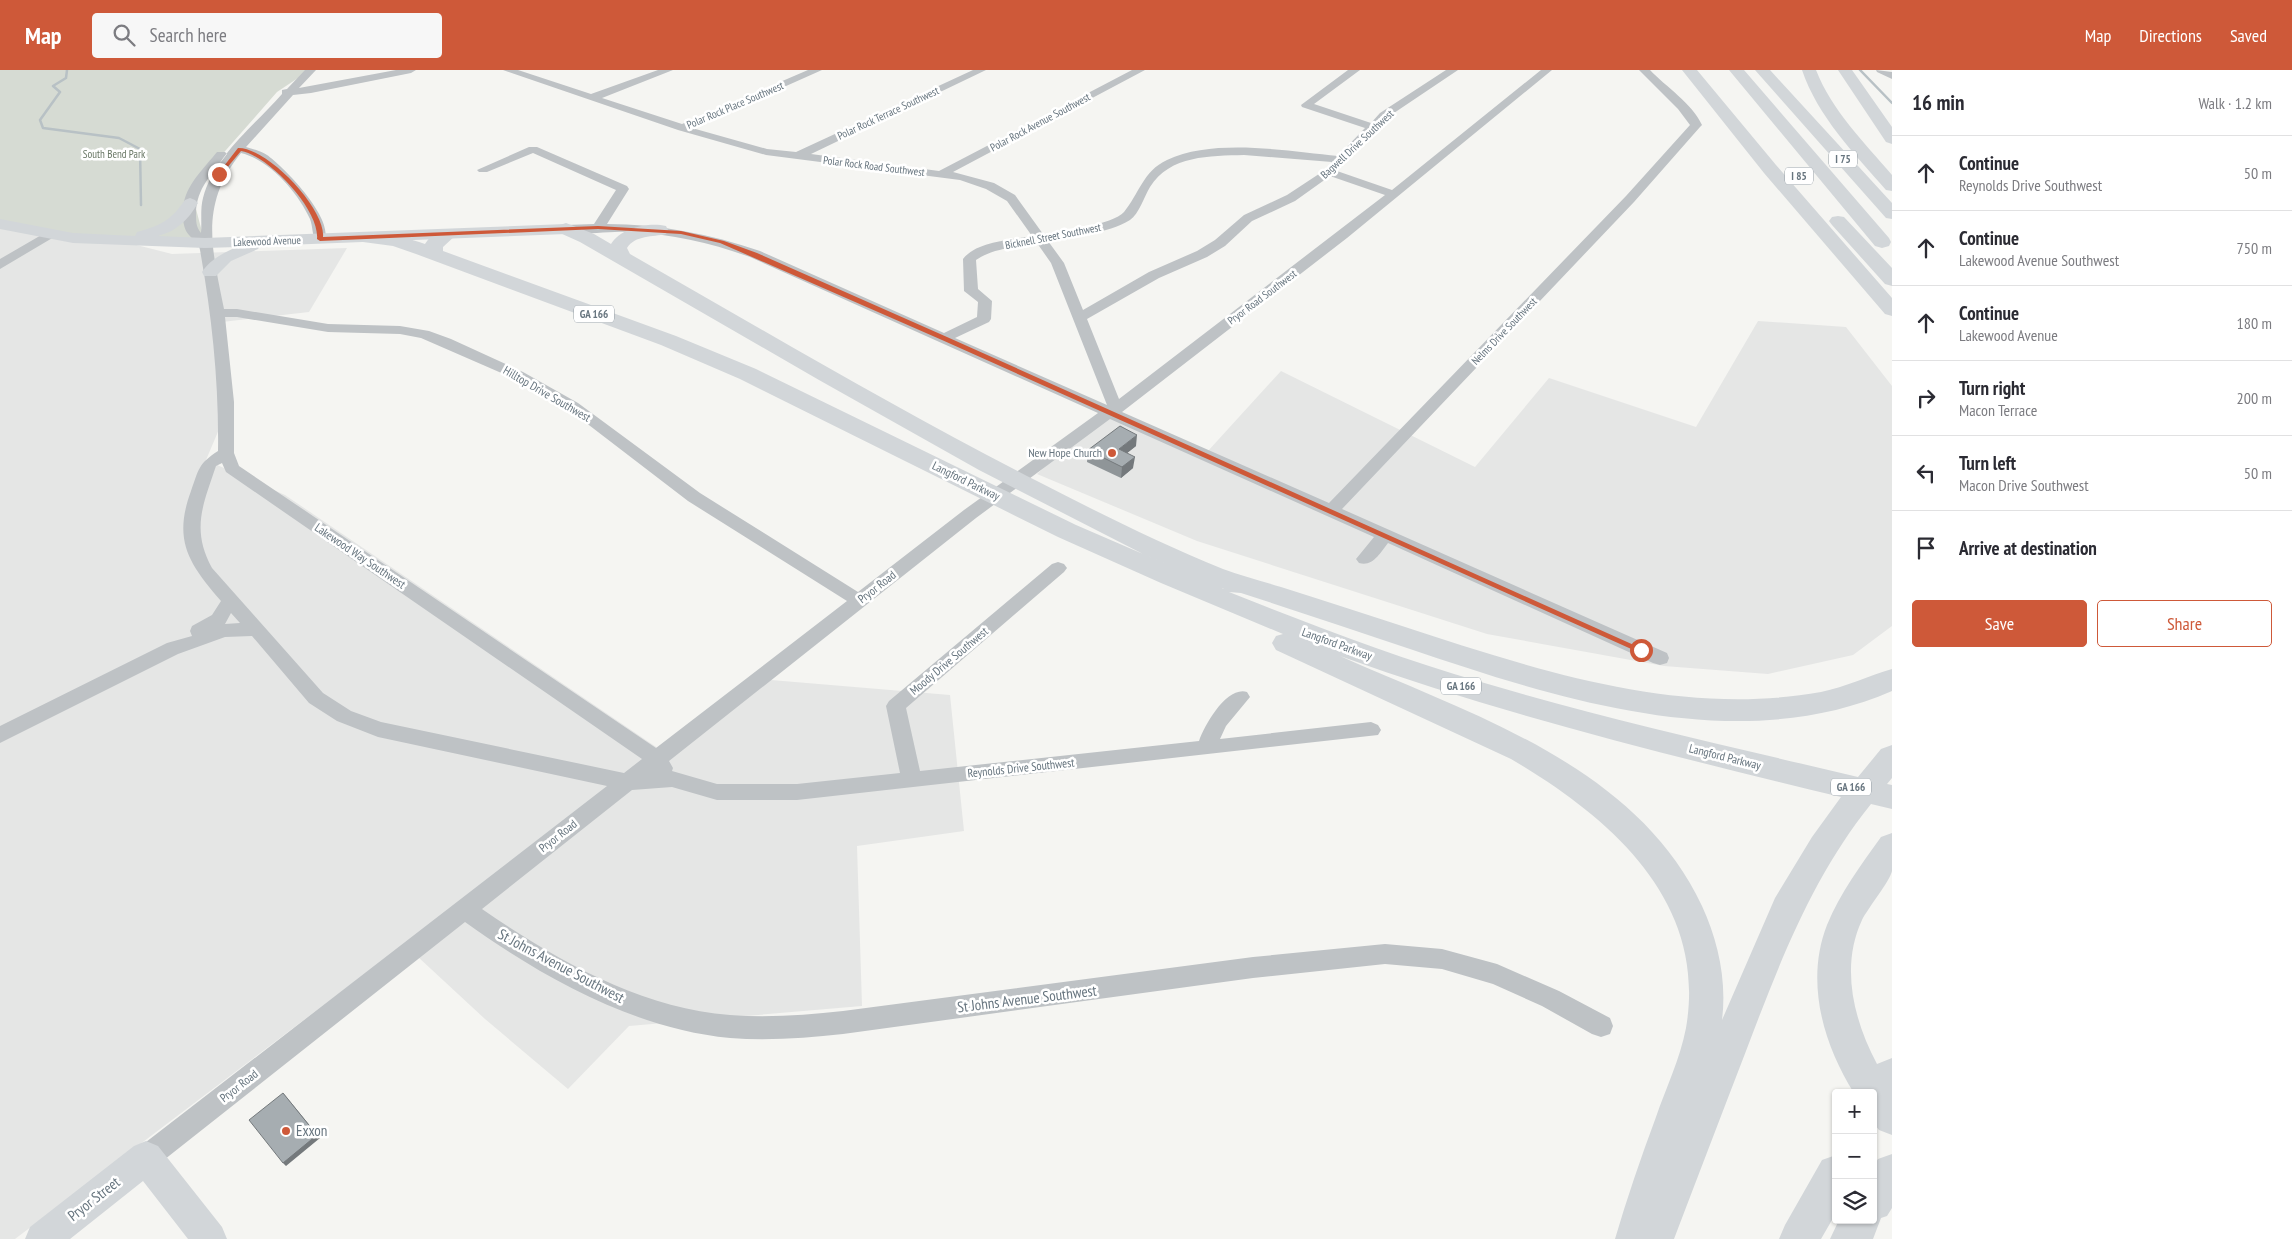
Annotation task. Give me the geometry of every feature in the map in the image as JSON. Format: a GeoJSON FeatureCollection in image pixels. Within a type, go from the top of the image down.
{"type":"FeatureCollection","features":[{"type":"Feature","properties":{"kind":"highway"},"geometry":{"type":"LineString","coordinates":[[1672,70],[1775,161]]}},
{"type":"Feature","properties":{"kind":"highway"},"geometry":{"type":"LineString","coordinates":[[1689,70],[1775,161],[1892,310]]}},
{"type":"Feature","properties":{"kind":"highway","name":"I 85"},"geometry":{"type":"LineString","coordinates":[[1710,70],[1775,161]]}},
{"type":"Feature","properties":{"kind":"highway","name":"I 75"},"geometry":{"type":"LineString","coordinates":[[1736,70],[1892,254]]}},
{"type":"Feature","properties":{"kind":"highway","name":"I 75"},"geometry":{"type":"LineString","coordinates":[[1762,70],[1892,214]]}},
{"type":"Feature","properties":{"kind":"highway"},"geometry":{"type":"LineString","coordinates":[[1772,70],[1794,104]]}},
{"type":"Feature","properties":{"kind":"highway"},"geometry":{"type":"LineString","coordinates":[[1809,70],[1815,86],[1829,109],[1892,186]]}},
{"type":"Feature","properties":{"kind":"highway"},"geometry":{"type":"LineString","coordinates":[[1822,70],[1834,95],[1892,163]]}},
{"type":"Feature","properties":{"kind":"highway"},"geometry":{"type":"LineString","coordinates":[[1845,70],[1892,139]]}},
{"type":"Feature","properties":{"kind":"highway","name":"I 85"},"geometry":{"type":"LineString","coordinates":[[1808,188],[1892,280]]}},
{"type":"Feature","properties":{"kind":"highway","name":"Langford Parkway"},"geometry":{"type":"LineString","coordinates":[[566,229],[584,236],[892,414],[992,469],[1214,575],[1322,619],[1468,670],[1656,722],[1815,769],[1892,797]]}},
{"type":"Feature","properties":{"kind":"highway"},"geometry":{"type":"LineString","coordinates":[[620,257],[618,248],[622,241],[635,235],[659,230]]}},
{"type":"Feature","properties":{"kind":"highway"},"geometry":{"type":"LineString","coordinates":[[436,255],[432,250],[434,244],[448,234]]}},
{"type":"Feature","properties":{"kind":"highway","name":"GA 166"},"geometry":{"type":"LineString","coordinates":[[370,238],[406,244],[436,255]]}},
{"type":"Feature","properties":{"kind":"highway","name":"Langford Parkway"},"geometry":{"type":"LineString","coordinates":[[436,255],[726,364],[1066,530],[1214,596],[1341,646],[1410,670],[1560,715],[1815,769],[1892,778]]}},
{"type":"Feature","properties":{"kind":"highway"},"geometry":{"type":"LineString","coordinates":[[1066,530],[1205,605],[1464,723],[1554,768],[1609,808],[1656,857],[1679,894],[1694,925],[1704,967],[1706,1000],[1701,1035],[1635,1239]]}},
{"type":"Feature","properties":{"kind":"highway"},"geometry":{"type":"LineString","coordinates":[[1214,575],[1473,659],[1565,685],[1658,705],[1716,710],[1774,709],[1818,703],[1849,696],[1892,679]]}},
{"type":"Feature","properties":{"kind":"highway"},"geometry":{"type":"LineString","coordinates":[[1654,1239],[1747,1001],[1787,908],[1823,846],[1853,804],[1892,757]]}},
{"type":"Feature","properties":{"kind":"highway"},"geometry":{"type":"LineString","coordinates":[[1892,846],[1854,904],[1838,942],[1834,960],[1833,982],[1835,1006],[1846,1038],[1871,1088],[1892,1117]]}},
{"type":"Feature","properties":{"kind":"highway"},"geometry":{"type":"LineString","coordinates":[[1877,1101],[1892,1075]]}},
{"type":"Feature","properties":{"kind":"highway"},"geometry":{"type":"LineString","coordinates":[[1877,1196],[1892,1174]]}},
{"type":"Feature","properties":{"kind":"highway"},"geometry":{"type":"LineString","coordinates":[[1799,1239],[1833,1179]]}},
{"type":"Feature","properties":{"kind":"highway"},"geometry":{"type":"LineString","coordinates":[[1850,1239],[1859,1224]]}},
{"type":"Feature","properties":{"kind":"main road"},"geometry":{"type":"LineString","coordinates":[[110,240],[149,234],[169,228],[182,218],[190,203]]}},
{"type":"Feature","properties":{"kind":"main road","name":"Lakewood Avenue"},"geometry":{"type":"LineString","coordinates":[[0,224],[50,234],[110,240],[205,243],[566,229]]}},
{"type":"Feature","properties":{"kind":"main road"},"geometry":{"type":"LineString","coordinates":[[210,272],[225,258],[268,241]]}},
{"type":"Feature","properties":{"kind":"main road"},"geometry":{"type":"LineString","coordinates":[[146,1158],[210,1239]]}},
{"type":"Feature","properties":{"kind":"main road","name":"Pryor Street"},"geometry":{"type":"LineString","coordinates":[[42,1239],[146,1158]]}},
{"type":"Feature","properties":{"kind":"street"},"geometry":{"type":"LineString","coordinates":[[205,243],[193,232],[190,223],[192,194],[204,175],[277,92],[303,70]]}},
{"type":"Feature","properties":{"kind":"street"},"geometry":{"type":"LineString","coordinates":[[312,70],[219,174],[209,195],[207,212],[208,234],[205,243],[218,313],[226,402],[226,453],[209,464],[190,522],[190,538],[194,554],[205,571],[316,698],[344,716],[378,729],[628,782],[672,779]]}},
{"type":"Feature","properties":{"kind":"street"},"geometry":{"type":"LineString","coordinates":[[277,92],[311,90],[411,70]]}},
{"type":"Feature","properties":{"kind":"street","name":"Polar Rock Road Southwest"},"geometry":{"type":"LineString","coordinates":[[508,70],[682,128],[766,152],[941,174],[976,181],[1003,193],[1017,204],[1057,263],[1112,411]]}},
{"type":"Feature","properties":{"kind":"street"},"geometry":{"type":"LineString","coordinates":[[591,98],[668,70]]}},
{"type":"Feature","properties":{"kind":"street","name":"Polar Rock Place Southwest"},"geometry":{"type":"LineString","coordinates":[[682,128],[817,70]]}},
{"type":"Feature","properties":{"kind":"street","name":"Polar Rock Terrace Southwest"},"geometry":{"type":"LineString","coordinates":[[796,157],[981,70]]}},
{"type":"Feature","properties":{"kind":"street","name":"Polar Rock Avenue Southwest"},"geometry":{"type":"LineString","coordinates":[[941,174],[1140,70]]}},
{"type":"Feature","properties":{"kind":"street"},"geometry":{"type":"LineString","coordinates":[[1355,70],[1306,105],[1373,127]]}},
{"type":"Feature","properties":{"kind":"street","name":"Bagwell Drive Southwest"},"geometry":{"type":"LineString","coordinates":[[1079,318],[1154,275],[1202,254],[1220,243],[1248,218],[1291,198],[1329,172],[1384,115],[1453,70]]}},
{"type":"Feature","properties":{"kind":"street","name":"Pryor Road Southwest"},"geometry":{"type":"LineString","coordinates":[[970,514],[1032,467],[1112,411],[1393,194],[1547,70]]}},
{"type":"Feature","properties":{"kind":"street"},"geometry":{"type":"LineString","coordinates":[[1644,70],[1696,121],[1696,125],[1675,148]]}},
{"type":"Feature","properties":{"kind":"street"},"geometry":{"type":"LineString","coordinates":[[1881,70],[1892,76]]}},
{"type":"Feature","properties":{"kind":"street","name":"Nelms Drive Southwest"},"geometry":{"type":"LineString","coordinates":[[1331,511],[1630,199],[1675,148]]}},
{"type":"Feature","properties":{"kind":"street"},"geometry":{"type":"LineString","coordinates":[[240,149],[251,151],[262,157],[287,178],[317,219],[321,231],[320,239]]}},
{"type":"Feature","properties":{"kind":"street"},"geometry":{"type":"LineString","coordinates":[[483,170],[533,149],[622,189],[598,228]]}},
{"type":"Feature","properties":{"kind":"street","name":"Bicknell Street Southwest"},"geometry":{"type":"LineString","coordinates":[[944,338],[984,319],[985,301],[971,291],[969,259],[979,252],[995,247],[1094,229],[1124,218],[1128,215],[1155,173],[1170,163],[1190,156],[1234,152],[1341,160]]}},
{"type":"Feature","properties":{"kind":"street"},"geometry":{"type":"LineString","coordinates":[[1329,172],[1393,194]]}},
{"type":"Feature","properties":{"kind":"street"},"geometry":{"type":"LineString","coordinates":[[566,229],[659,230],[700,236],[731,245],[1112,411],[1385,536],[1660,658]]}},
{"type":"Feature","properties":{"kind":"street"},"geometry":{"type":"LineString","coordinates":[[0,265],[50,234]]}},
{"type":"Feature","properties":{"kind":"street","name":"Hilltop Drive Southwest"},"geometry":{"type":"LineString","coordinates":[[218,313],[237,313],[294,324],[328,328],[400,330],[424,334],[446,342],[518,376],[572,406],[694,497],[860,601]]}},
{"type":"Feature","properties":{"kind":"street","name":"Lakewood Way Southwest"},"geometry":{"type":"LineString","coordinates":[[226,453],[232,469],[657,759],[672,779]]}},
{"type":"Feature","properties":{"kind":"street","name":"Pryor Road"},"geometry":{"type":"LineString","coordinates":[[146,1158],[970,514]]}},
{"type":"Feature","properties":{"kind":"street"},"geometry":{"type":"LineString","coordinates":[[1365,558],[1385,536]]}},
{"type":"Feature","properties":{"kind":"street","name":"Moody Drive Southwest"},"geometry":{"type":"LineString","coordinates":[[912,779],[896,706],[1058,568]]}},
{"type":"Feature","properties":{"kind":"street"},"geometry":{"type":"LineString","coordinates":[[0,734],[174,648],[184,638],[218,620],[230,600]]}},
{"type":"Feature","properties":{"kind":"street"},"geometry":{"type":"LineString","coordinates":[[174,648],[189,646],[218,632],[232,629],[256,630]]}},
{"type":"Feature","properties":{"kind":"street"},"geometry":{"type":"LineString","coordinates":[[1208,748],[1209,737],[1214,728],[1240,697]]}},
{"type":"Feature","properties":{"kind":"street","name":"Reynolds Drive Southwest"},"geometry":{"type":"LineString","coordinates":[[672,779],[717,792],[797,792],[1370,730]]}},
{"type":"Feature","properties":{"kind":"street","name":"St Johns Avenue Southwest"},"geometry":{"type":"LineString","coordinates":[[465,909],[501,936],[608,993],[653,1011],[702,1022],[747,1027],[794,1027],[833,1023],[1028,1001],[1211,973],[1385,954],[1410,953],[1452,960],[1512,982],[1564,1005],[1601,1026]]}},
{"type":"Feature","properties":{"kind":"shaded area"},"geometry":{"type":"Polygon","coordinates":[[[0,216],[113,239],[172,254],[347,248],[309,312],[222,322],[231,401],[206,460],[285,495],[665,753],[760,679],[950,695],[964,831],[857,846],[862,1006],[629,1026],[568,1089],[485,1019],[404,944],[15,1239],[0,1239],[0,216]]]}},
{"type":"Feature","properties":{"kind":"shaded area"},"geometry":{"type":"Polygon","coordinates":[[[1758,321],[1846,327],[1892,386],[1892,626],[1853,655],[1768,674],[1664,666],[1487,634],[1197,541],[1037,474],[1109,408],[1208,451],[1281,371],[1475,467],[1549,378],[1696,427],[1758,321]]]}},
{"type":"Feature","properties":{"kind":"green space","name":"South Bend Park"},"geometry":{"type":"Polygon","coordinates":[[[0,70],[310,70],[277,92],[204,175],[192,194],[205,243],[50,234],[0,224],[0,70]]]}},
{"type":"Feature","properties":{"kind":"building"},"geometry":{"type":"Polygon","coordinates":[[[1120,426],[1137,435],[1119,449],[1135,457],[1122,467],[1088,450],[1120,426]]]}},
{"type":"Feature","properties":{"kind":"building","name":"Exxon"},"geometry":{"type":"Polygon","coordinates":[[[283,1093],[317,1135],[283,1163],[249,1120],[283,1093]]]}},
{"type":"Feature","properties":{"kind":"waterway"},"geometry":{"type":"LineString","coordinates":[[67,70],[66,78],[53,86],[60,92],[40,120],[43,128],[119,138],[140,149],[141,205]]}},
{"type":"Feature","properties":{"kind":"waterway"},"geometry":{"type":"LineString","coordinates":[[1860,70],[1892,103]]}},
{"type":"Feature","properties":{"kind":"place","name":"New Hope Church"},"geometry":{"type":"Point","coordinates":[1112,453]}},
{"type":"Feature","properties":{"kind":"place","name":"Exxon"},"geometry":{"type":"Point","coordinates":[286,1131]}},
{"type":"Feature","properties":{"kind":"route"},"geometry":{"type":"LineString","coordinates":[[219,174],[240,149],[251,151],[268,160],[287,178],[317,219],[321,231],[320,239],[598,228],[645,229],[681,233],[722,242],[755,254],[1641,650]]}}]}
